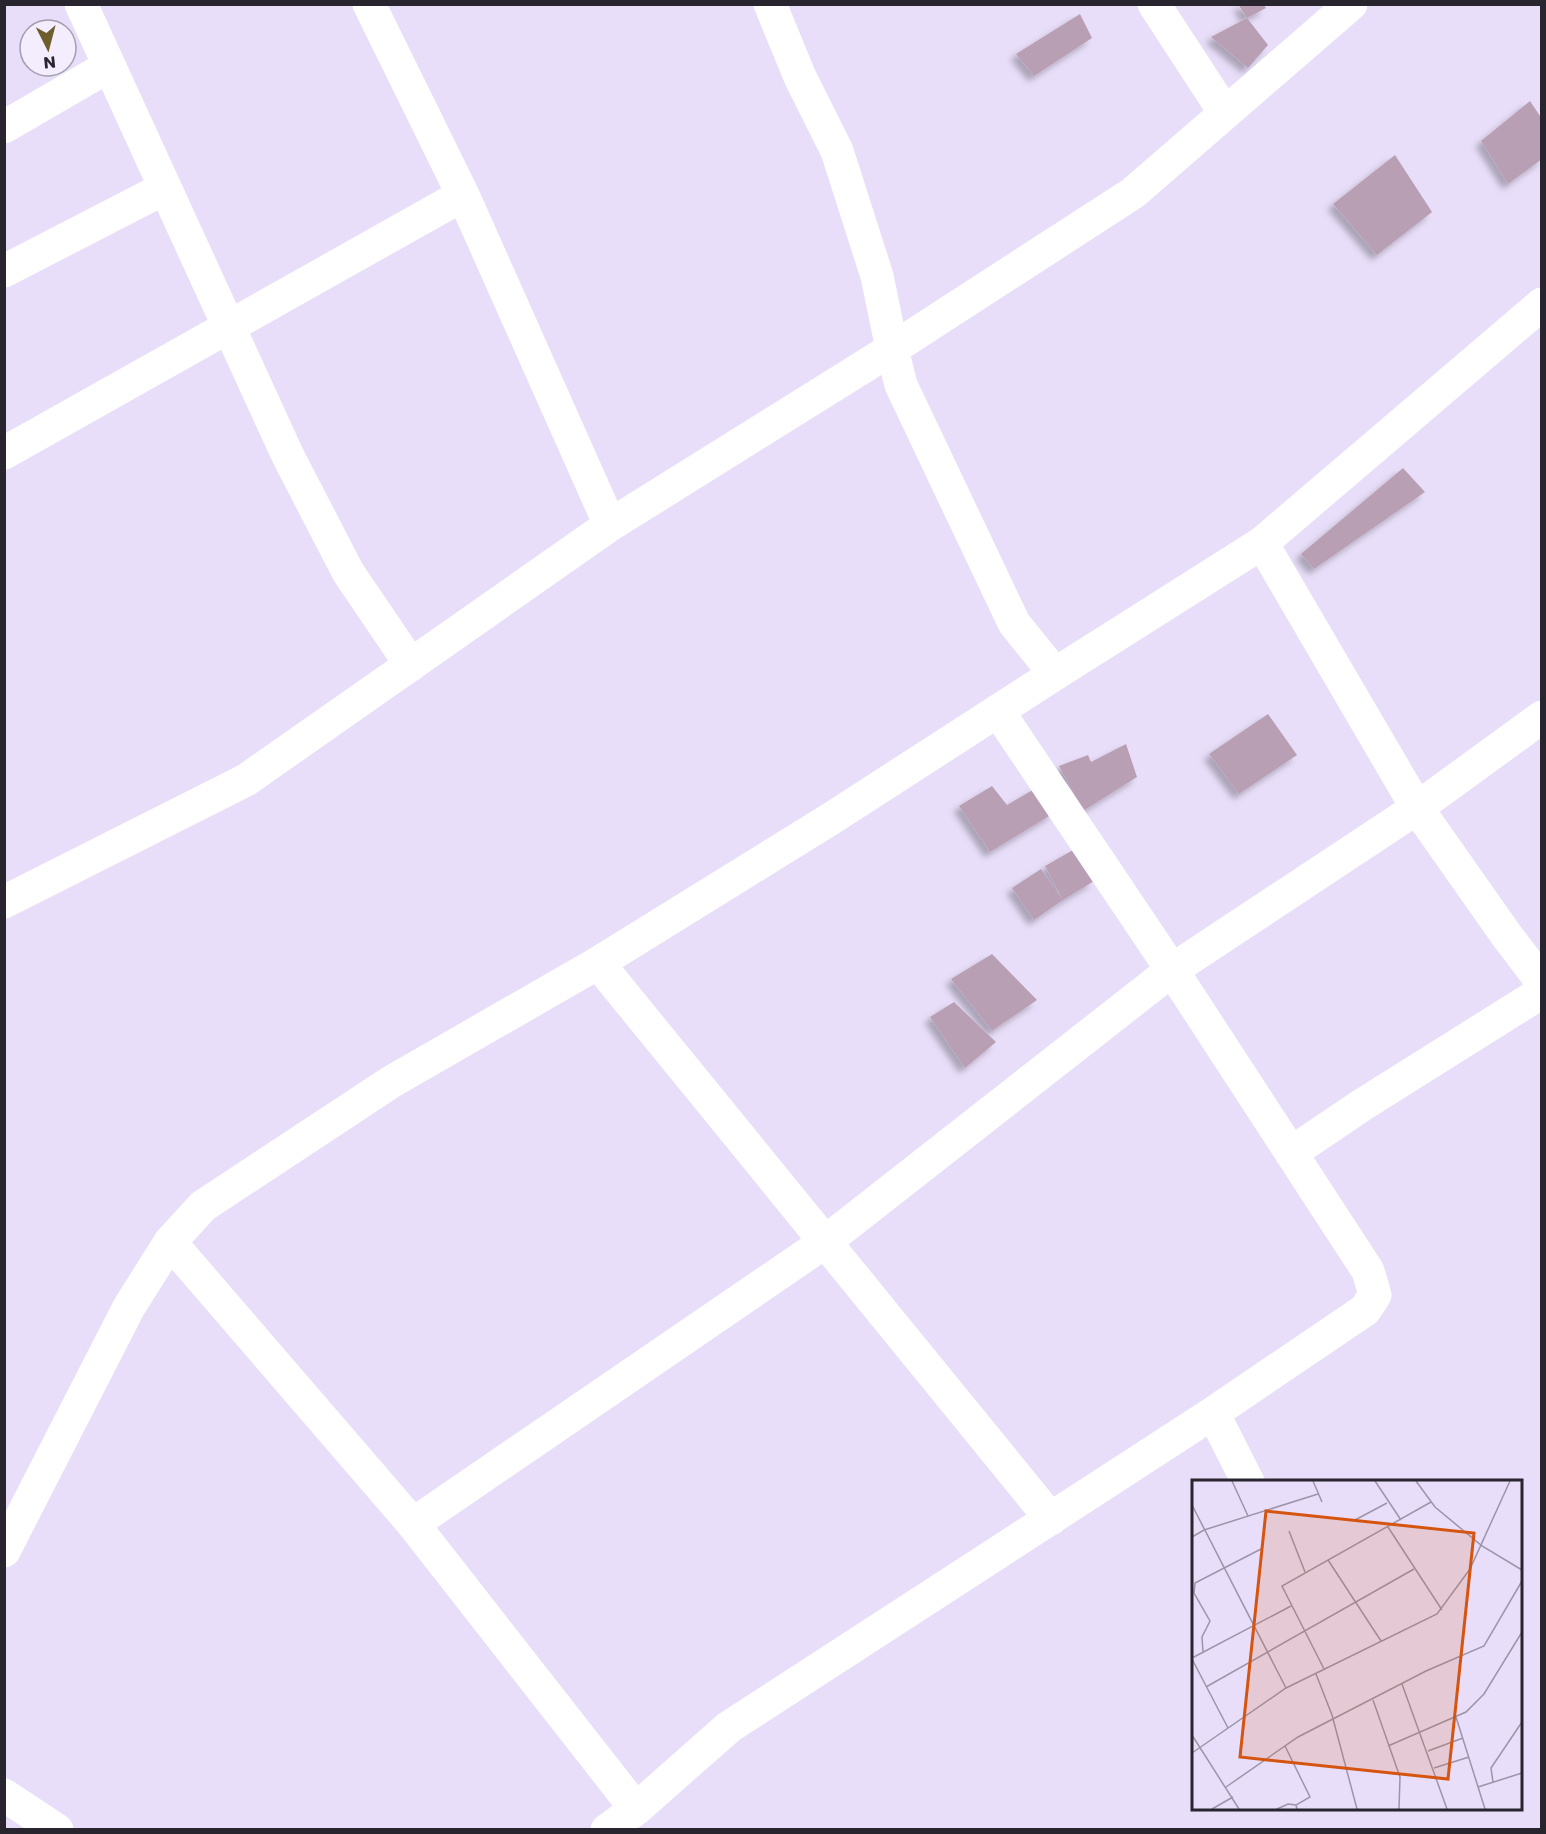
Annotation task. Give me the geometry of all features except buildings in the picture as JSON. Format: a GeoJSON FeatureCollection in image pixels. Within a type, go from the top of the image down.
{"type":"FeatureCollection","features":[{"type":"Feature","properties":{"kind":"street"},"geometry":{"type":"LineString","coordinates":[[81,4],[288,456],[348,572],[411,665]]}},
{"type":"Feature","properties":{"kind":"street"},"geometry":{"type":"LineString","coordinates":[[369,4],[463,195],[610,525]]}},
{"type":"Feature","properties":{"kind":"street"},"geometry":{"type":"LineString","coordinates":[[770,4],[800,77],[837,151],[877,276],[901,385],[1014,623],[1054,674]]}},
{"type":"Feature","properties":{"kind":"street"},"geometry":{"type":"LineString","coordinates":[[1154,4],[1225,114]]}},
{"type":"Feature","properties":{"kind":"street"},"geometry":{"type":"LineString","coordinates":[[4,902],[246,780],[610,525],[892,349],[1133,193],[1351,4]]}},
{"type":"Feature","properties":{"kind":"street"},"geometry":{"type":"LineString","coordinates":[[4,127],[109,66]]}},
{"type":"Feature","properties":{"kind":"street"},"geometry":{"type":"LineString","coordinates":[[4,271],[165,188]]}},
{"type":"Feature","properties":{"kind":"street"},"geometry":{"type":"LineString","coordinates":[[4,453],[463,195]]}},
{"type":"Feature","properties":{"kind":"street"},"geometry":{"type":"LineString","coordinates":[[4,1551],[129,1307],[170,1242],[203,1206],[381,1089],[598,963],[832,818],[1262,543],[1542,304]]}},
{"type":"Feature","properties":{"kind":"street"},"geometry":{"type":"LineString","coordinates":[[1262,543],[1417,808],[1542,982]]}},
{"type":"Feature","properties":{"kind":"street"},"geometry":{"type":"LineString","coordinates":[[607,1830],[636,1809],[729,1727],[1213,1413],[1365,1310],[1375,1295],[1368,1271],[1172,970],[998,711]]}},
{"type":"Feature","properties":{"kind":"street"},"geometry":{"type":"LineString","coordinates":[[413,1524],[825,1242],[1172,970],[1417,808],[1542,717]]}},
{"type":"Feature","properties":{"kind":"street"},"geometry":{"type":"LineString","coordinates":[[598,963],[1051,1519]]}},
{"type":"Feature","properties":{"kind":"street"},"geometry":{"type":"LineString","coordinates":[[1291,1152],[1542,992]]}},
{"type":"Feature","properties":{"kind":"street"},"geometry":{"type":"LineString","coordinates":[[170,1242],[413,1524],[636,1809]]}},
{"type":"Feature","properties":{"kind":"street"},"geometry":{"type":"LineString","coordinates":[[1213,1413],[1247,1480]]}},
{"type":"Feature","properties":{"kind":"street"},"geometry":{"type":"LineString","coordinates":[[4,1795],[57,1830]]}}]}
